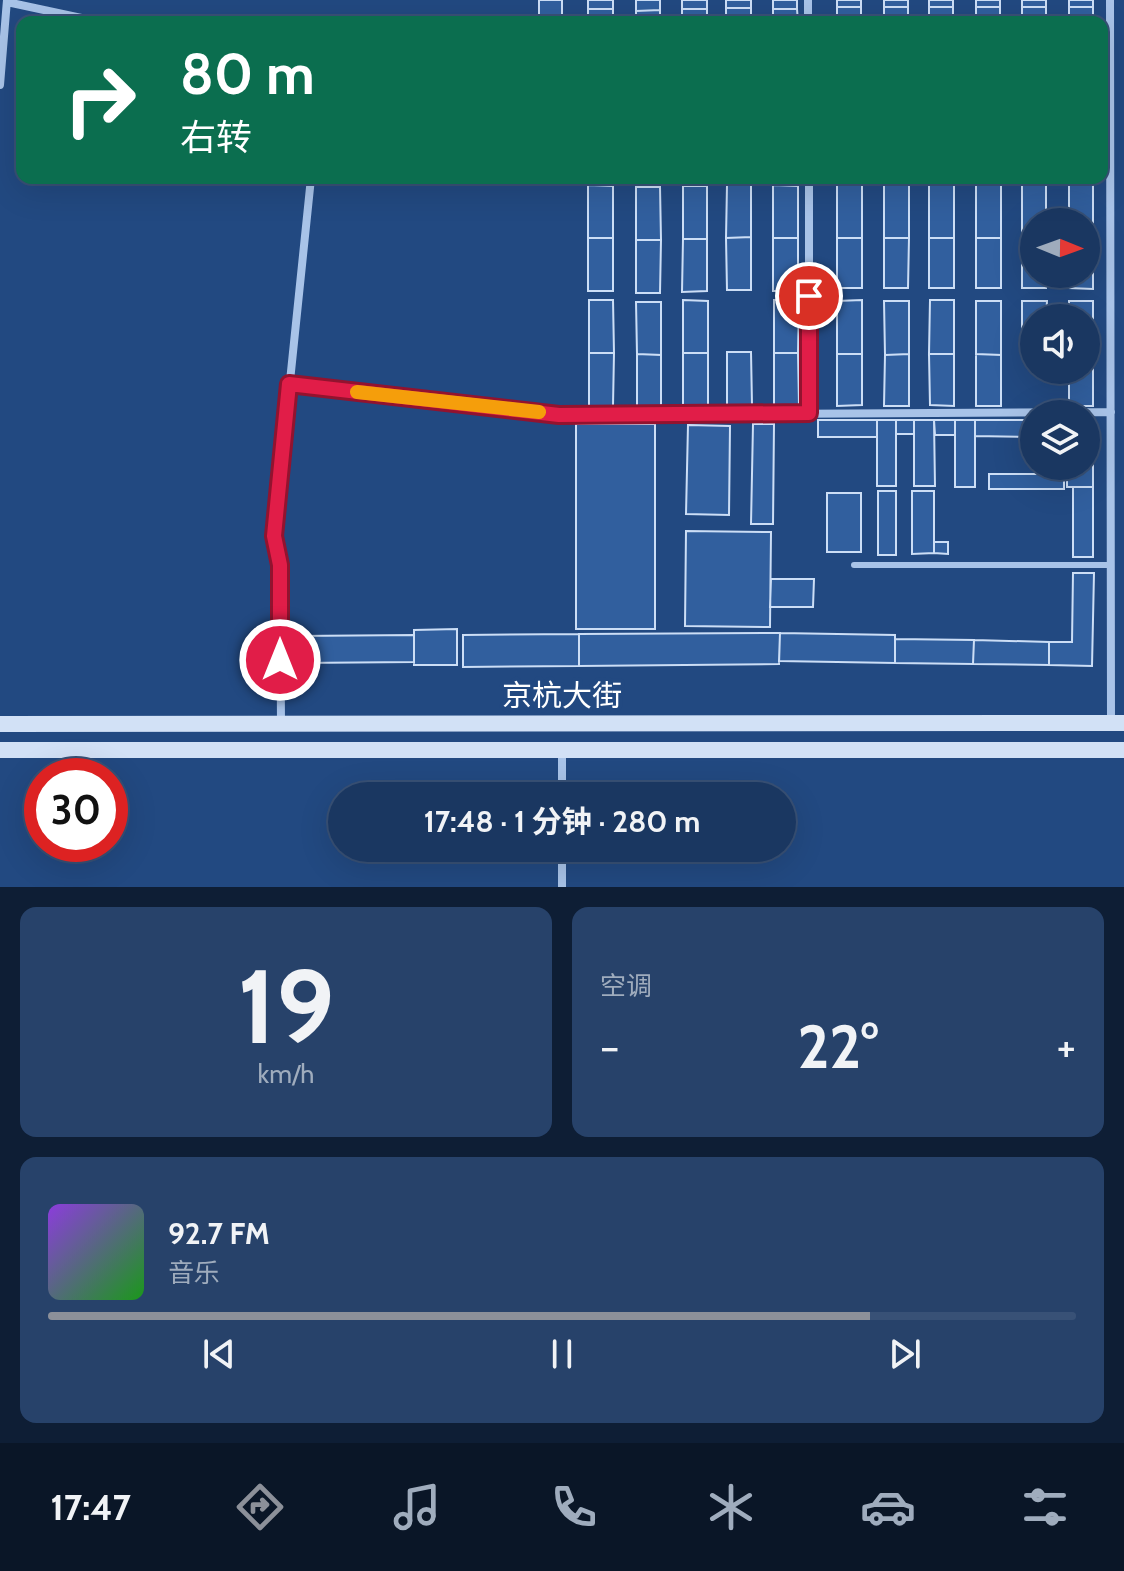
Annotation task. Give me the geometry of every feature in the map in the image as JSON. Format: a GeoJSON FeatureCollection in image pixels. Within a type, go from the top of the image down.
{"type":"FeatureCollection","features":[{"type":"Feature","properties":{"kind":"main road","name":"京杭大街"},"geometry":{"type":"LineString","coordinates":[[0,724],[1117,724]]}},
{"type":"Feature","properties":{"kind":"main road","name":"京杭大街"},"geometry":{"type":"LineString","coordinates":[[0,750],[1124,750]]}},
{"type":"Feature","properties":{"kind":"street"},"geometry":{"type":"LineString","coordinates":[[1110,0],[1111,565],[1117,724]]}},
{"type":"Feature","properties":{"kind":"street"},"geometry":{"type":"LineString","coordinates":[[0,85],[7,1],[73,16]]}},
{"type":"Feature","properties":{"kind":"street"},"geometry":{"type":"LineString","coordinates":[[281,724],[280,565],[274,536],[310,184]]}},
{"type":"Feature","properties":{"kind":"street"},"geometry":{"type":"LineString","coordinates":[[809,184],[809,413]]}},
{"type":"Feature","properties":{"kind":"street"},"geometry":{"type":"LineString","coordinates":[[289,384],[559,415],[1111,412]]}},
{"type":"Feature","properties":{"kind":"street"},"geometry":{"type":"LineString","coordinates":[[562,750],[562,782]]}},
{"type":"Feature","properties":{"kind":"street"},"geometry":{"type":"LineString","coordinates":[[562,862],[562,887]]}},
{"type":"Feature","properties":{"kind":"lane"},"geometry":{"type":"LineString","coordinates":[[854,565],[1111,565]]}},
{"type":"Feature","properties":{"kind":"building"},"geometry":{"type":"Polygon","coordinates":[[[539,0],[562,0],[562,16],[539,16],[539,0]]]}},
{"type":"Feature","properties":{"kind":"building"},"geometry":{"type":"Polygon","coordinates":[[[588,0],[613,0],[613,9],[588,9],[588,0]]]}},
{"type":"Feature","properties":{"kind":"building"},"geometry":{"type":"Polygon","coordinates":[[[636,0],[660,0],[660,10],[636,11],[636,0]]]}},
{"type":"Feature","properties":{"kind":"building"},"geometry":{"type":"Polygon","coordinates":[[[682,0],[707,0],[707,9],[682,9],[682,0]]]}},
{"type":"Feature","properties":{"kind":"building"},"geometry":{"type":"Polygon","coordinates":[[[726,0],[751,0],[751,8],[726,8],[726,0]]]}},
{"type":"Feature","properties":{"kind":"building"},"geometry":{"type":"Polygon","coordinates":[[[773,0],[797,0],[797,9],[773,9],[773,0]]]}},
{"type":"Feature","properties":{"kind":"building"},"geometry":{"type":"Polygon","coordinates":[[[837,0],[861,0],[861,7],[837,7],[837,0]]]}},
{"type":"Feature","properties":{"kind":"building"},"geometry":{"type":"Polygon","coordinates":[[[884,0],[908,0],[908,7],[884,7],[884,0]]]}},
{"type":"Feature","properties":{"kind":"building"},"geometry":{"type":"Polygon","coordinates":[[[929,0],[953,0],[953,7],[929,7],[929,0]]]}},
{"type":"Feature","properties":{"kind":"building"},"geometry":{"type":"Polygon","coordinates":[[[976,0],[1000,0],[1000,7],[976,7],[976,0]]]}},
{"type":"Feature","properties":{"kind":"building"},"geometry":{"type":"Polygon","coordinates":[[[1022,0],[1046,0],[1046,7],[1022,7],[1022,0]]]}},
{"type":"Feature","properties":{"kind":"building"},"geometry":{"type":"Polygon","coordinates":[[[1069,0],[1093,0],[1093,7],[1069,7],[1069,0]]]}},
{"type":"Feature","properties":{"kind":"building"},"geometry":{"type":"Polygon","coordinates":[[[837,7],[861,7],[861,16],[837,16],[837,7]]]}},
{"type":"Feature","properties":{"kind":"building"},"geometry":{"type":"Polygon","coordinates":[[[884,7],[908,7],[908,16],[884,16],[884,7]]]}},
{"type":"Feature","properties":{"kind":"building"},"geometry":{"type":"Polygon","coordinates":[[[929,7],[953,7],[953,16],[929,16],[929,7]]]}},
{"type":"Feature","properties":{"kind":"building"},"geometry":{"type":"Polygon","coordinates":[[[976,7],[1000,7],[1000,16],[976,16],[976,7]]]}},
{"type":"Feature","properties":{"kind":"building"},"geometry":{"type":"Polygon","coordinates":[[[1022,7],[1046,7],[1046,16],[1022,16],[1022,7]]]}},
{"type":"Feature","properties":{"kind":"building"},"geometry":{"type":"Polygon","coordinates":[[[1069,7],[1093,7],[1093,16],[1069,16],[1069,7]]]}},
{"type":"Feature","properties":{"kind":"building"},"geometry":{"type":"Polygon","coordinates":[[[726,8],[751,8],[751,16],[726,16],[726,8]]]}},
{"type":"Feature","properties":{"kind":"building"},"geometry":{"type":"Polygon","coordinates":[[[588,9],[613,9],[613,16],[588,16],[588,9]]]}},
{"type":"Feature","properties":{"kind":"building"},"geometry":{"type":"Polygon","coordinates":[[[682,9],[707,9],[707,16],[682,16],[682,9]]]}},
{"type":"Feature","properties":{"kind":"building"},"geometry":{"type":"Polygon","coordinates":[[[773,9],[797,9],[798,16],[773,16],[773,9]]]}},
{"type":"Feature","properties":{"kind":"building"},"geometry":{"type":"Polygon","coordinates":[[[660,10],[660,16],[636,16],[636,11],[660,10]]]}},
{"type":"Feature","properties":{"kind":"building"},"geometry":{"type":"Polygon","coordinates":[[[837,184],[862,184],[862,238],[837,238],[837,184]]]}},
{"type":"Feature","properties":{"kind":"building"},"geometry":{"type":"Polygon","coordinates":[[[884,184],[909,184],[909,238],[884,238],[884,184]]]}},
{"type":"Feature","properties":{"kind":"building"},"geometry":{"type":"Polygon","coordinates":[[[929,184],[954,184],[954,238],[929,238],[929,184]]]}},
{"type":"Feature","properties":{"kind":"building"},"geometry":{"type":"Polygon","coordinates":[[[976,184],[1001,184],[1001,238],[976,238],[976,184]]]}},
{"type":"Feature","properties":{"kind":"building"},"geometry":{"type":"Polygon","coordinates":[[[1022,184],[1046,184],[1046,208],[1022,208],[1022,184]]]}},
{"type":"Feature","properties":{"kind":"building"},"geometry":{"type":"Polygon","coordinates":[[[588,185],[613,186],[613,238],[588,238],[588,185]]]}},
{"type":"Feature","properties":{"kind":"building"},"geometry":{"type":"Polygon","coordinates":[[[727,185],[751,185],[751,237],[726,238],[727,185]]]}},
{"type":"Feature","properties":{"kind":"building"},"geometry":{"type":"Polygon","coordinates":[[[773,185],[798,186],[798,238],[773,238],[773,185]]]}},
{"type":"Feature","properties":{"kind":"building"},"geometry":{"type":"Polygon","coordinates":[[[1069,185],[1093,185],[1093,208],[1069,208],[1069,185]]]}},
{"type":"Feature","properties":{"kind":"building"},"geometry":{"type":"Polygon","coordinates":[[[683,186],[707,186],[707,239],[683,239],[683,186]]]}},
{"type":"Feature","properties":{"kind":"building"},"geometry":{"type":"Polygon","coordinates":[[[636,187],[660,187],[661,240],[636,240],[636,187]]]}},
{"type":"Feature","properties":{"kind":"building"},"geometry":{"type":"Polygon","coordinates":[[[751,237],[751,290],[727,290],[726,238],[751,237]]]}},
{"type":"Feature","properties":{"kind":"building"},"geometry":{"type":"Polygon","coordinates":[[[588,238],[613,238],[613,291],[588,291],[588,238]]]}},
{"type":"Feature","properties":{"kind":"building"},"geometry":{"type":"Polygon","coordinates":[[[773,238],[798,238],[798,291],[773,291],[773,238]]]}},
{"type":"Feature","properties":{"kind":"building"},"geometry":{"type":"Polygon","coordinates":[[[837,238],[862,238],[862,288],[837,288],[837,238]]]}},
{"type":"Feature","properties":{"kind":"building"},"geometry":{"type":"Polygon","coordinates":[[[884,238],[909,238],[908,288],[884,288],[884,238]]]}},
{"type":"Feature","properties":{"kind":"building"},"geometry":{"type":"Polygon","coordinates":[[[929,238],[954,238],[954,288],[929,288],[929,238]]]}},
{"type":"Feature","properties":{"kind":"building"},"geometry":{"type":"Polygon","coordinates":[[[976,238],[1001,238],[1001,288],[976,288],[976,238]]]}},
{"type":"Feature","properties":{"kind":"building"},"geometry":{"type":"Polygon","coordinates":[[[683,239],[707,239],[707,291],[682,292],[683,239]]]}},
{"type":"Feature","properties":{"kind":"building"},"geometry":{"type":"Polygon","coordinates":[[[636,240],[661,240],[660,293],[636,293],[636,240]]]}},
{"type":"Feature","properties":{"kind":"building"},"geometry":{"type":"Polygon","coordinates":[[[589,300],[613,300],[614,353],[589,353],[589,300]]]}},
{"type":"Feature","properties":{"kind":"building"},"geometry":{"type":"Polygon","coordinates":[[[683,300],[708,301],[708,353],[683,353],[683,300]]]}},
{"type":"Feature","properties":{"kind":"building"},"geometry":{"type":"Polygon","coordinates":[[[774,300],[799,300],[798,353],[774,353],[774,300]]]}},
{"type":"Feature","properties":{"kind":"building"},"geometry":{"type":"Polygon","coordinates":[[[862,300],[862,354],[837,354],[837,301],[862,300]]]}},
{"type":"Feature","properties":{"kind":"building"},"geometry":{"type":"Polygon","coordinates":[[[930,300],[954,300],[954,354],[929,354],[930,300]]]}},
{"type":"Feature","properties":{"kind":"building"},"geometry":{"type":"Polygon","coordinates":[[[884,301],[909,301],[909,354],[885,355],[884,301]]]}},
{"type":"Feature","properties":{"kind":"building"},"geometry":{"type":"Polygon","coordinates":[[[976,301],[1001,301],[1001,355],[976,354],[976,301]]]}},
{"type":"Feature","properties":{"kind":"building"},"geometry":{"type":"Polygon","coordinates":[[[1022,301],[1047,301],[1047,304],[1022,304],[1022,301]]]}},
{"type":"Feature","properties":{"kind":"building"},"geometry":{"type":"Polygon","coordinates":[[[1069,301],[1093,301],[1093,304],[1069,304],[1069,301]]]}},
{"type":"Feature","properties":{"kind":"building"},"geometry":{"type":"Polygon","coordinates":[[[636,302],[661,302],[661,355],[637,354],[636,302]]]}},
{"type":"Feature","properties":{"kind":"building"},"geometry":{"type":"Polygon","coordinates":[[[727,352],[751,352],[752,405],[727,405],[727,352]]]}},
{"type":"Feature","properties":{"kind":"building"},"geometry":{"type":"Polygon","coordinates":[[[589,353],[614,353],[613,406],[589,406],[589,353]]]}},
{"type":"Feature","properties":{"kind":"building"},"geometry":{"type":"Polygon","coordinates":[[[683,353],[708,353],[708,406],[683,406],[683,353]]]}},
{"type":"Feature","properties":{"kind":"building"},"geometry":{"type":"Polygon","coordinates":[[[774,353],[798,353],[799,406],[774,406],[774,353]]]}},
{"type":"Feature","properties":{"kind":"building"},"geometry":{"type":"Polygon","coordinates":[[[637,354],[661,355],[661,407],[637,407],[637,354]]]}},
{"type":"Feature","properties":{"kind":"building"},"geometry":{"type":"Polygon","coordinates":[[[837,354],[862,354],[862,405],[837,406],[837,354]]]}},
{"type":"Feature","properties":{"kind":"building"},"geometry":{"type":"Polygon","coordinates":[[[909,354],[909,406],[884,406],[885,355],[909,354]]]}},
{"type":"Feature","properties":{"kind":"building"},"geometry":{"type":"Polygon","coordinates":[[[929,354],[954,354],[954,406],[930,405],[929,354]]]}},
{"type":"Feature","properties":{"kind":"building"},"geometry":{"type":"Polygon","coordinates":[[[976,354],[1001,355],[1001,406],[976,406],[976,354]]]}},
{"type":"Feature","properties":{"kind":"building"},"geometry":{"type":"Polygon","coordinates":[[[1069,384],[1093,384],[1093,400],[1069,400],[1069,384]]]}},
{"type":"Feature","properties":{"kind":"building"},"geometry":{"type":"Polygon","coordinates":[[[818,420],[877,420],[877,437],[818,437],[818,420]]]}},
{"type":"Feature","properties":{"kind":"building"},"geometry":{"type":"Polygon","coordinates":[[[877,420],[896,420],[896,486],[877,486],[877,420]]]}},
{"type":"Feature","properties":{"kind":"building"},"geometry":{"type":"Polygon","coordinates":[[[896,420],[914,420],[914,434],[896,434],[896,420]]]}},
{"type":"Feature","properties":{"kind":"building"},"geometry":{"type":"Polygon","coordinates":[[[914,420],[934,420],[935,486],[914,486],[914,420]]]}},
{"type":"Feature","properties":{"kind":"building"},"geometry":{"type":"Polygon","coordinates":[[[934,420],[955,420],[955,435],[935,435],[934,420]]]}},
{"type":"Feature","properties":{"kind":"building"},"geometry":{"type":"Polygon","coordinates":[[[955,420],[975,420],[975,487],[955,487],[955,420]]]}},
{"type":"Feature","properties":{"kind":"building"},"geometry":{"type":"Polygon","coordinates":[[[975,420],[1020,420],[1020,437],[975,436],[975,420]]]}},
{"type":"Feature","properties":{"kind":"building"},"geometry":{"type":"Polygon","coordinates":[[[576,424],[655,424],[655,629],[576,629],[576,424]]]}},
{"type":"Feature","properties":{"kind":"building"},"geometry":{"type":"Polygon","coordinates":[[[753,424],[774,424],[773,524],[751,524],[753,424]]]}},
{"type":"Feature","properties":{"kind":"building"},"geometry":{"type":"Polygon","coordinates":[[[688,425],[730,426],[729,515],[686,514],[688,425]]]}},
{"type":"Feature","properties":{"kind":"building"},"geometry":{"type":"Polygon","coordinates":[[[989,474],[1020,474],[1020,480],[1064,480],[1064,489],[989,489],[989,474]]]}},
{"type":"Feature","properties":{"kind":"building"},"geometry":{"type":"Polygon","coordinates":[[[1067,480],[1093,480],[1093,487],[1067,487],[1067,480]]]}},
{"type":"Feature","properties":{"kind":"building"},"geometry":{"type":"Polygon","coordinates":[[[1073,487],[1093,487],[1093,557],[1073,557],[1073,487]]]}},
{"type":"Feature","properties":{"kind":"building"},"geometry":{"type":"Polygon","coordinates":[[[878,491],[896,491],[896,555],[878,555],[878,491]]]}},
{"type":"Feature","properties":{"kind":"building"},"geometry":{"type":"Polygon","coordinates":[[[912,491],[934,491],[934,553],[912,554],[912,491]]]}},
{"type":"Feature","properties":{"kind":"building"},"geometry":{"type":"Polygon","coordinates":[[[827,493],[861,493],[861,552],[827,552],[827,493]]]}},
{"type":"Feature","properties":{"kind":"building"},"geometry":{"type":"Polygon","coordinates":[[[686,531],[771,532],[770,627],[685,626],[686,531]]]}},
{"type":"Feature","properties":{"kind":"building"},"geometry":{"type":"Polygon","coordinates":[[[934,542],[948,542],[948,554],[934,553],[934,542]]]}},
{"type":"Feature","properties":{"kind":"building"},"geometry":{"type":"Polygon","coordinates":[[[1073,573],[1094,573],[1092,666],[1049,665],[1049,642],[1072,642],[1073,573]]]}},
{"type":"Feature","properties":{"kind":"building"},"geometry":{"type":"Polygon","coordinates":[[[771,579],[814,579],[813,607],[770,607],[771,579]]]}},
{"type":"Feature","properties":{"kind":"building"},"geometry":{"type":"Polygon","coordinates":[[[457,629],[457,665],[414,665],[414,630],[457,629]]]}},
{"type":"Feature","properties":{"kind":"building"},"geometry":{"type":"Polygon","coordinates":[[[780,633],[779,664],[579,666],[579,634],[780,633]]]}},
{"type":"Feature","properties":{"kind":"building"},"geometry":{"type":"Polygon","coordinates":[[[780,633],[895,635],[895,663],[779,661],[780,633]]]}},
{"type":"Feature","properties":{"kind":"building"},"geometry":{"type":"Polygon","coordinates":[[[579,634],[579,666],[463,667],[463,635],[579,634]]]}},
{"type":"Feature","properties":{"kind":"building"},"geometry":{"type":"Polygon","coordinates":[[[414,635],[414,662],[297,663],[297,636],[414,635]]]}},
{"type":"Feature","properties":{"kind":"building"},"geometry":{"type":"Polygon","coordinates":[[[895,639],[974,640],[973,664],[895,663],[895,639]]]}},
{"type":"Feature","properties":{"kind":"building"},"geometry":{"type":"Polygon","coordinates":[[[974,640],[1049,642],[1049,665],[973,664],[974,640]]]}},
{"type":"Feature","properties":{"kind":"slow traffic"},"geometry":{"type":"LineString","coordinates":[[357,392],[539,412]]}},
{"type":"Feature","properties":{"kind":"route"},"geometry":{"type":"LineString","coordinates":[[280,660],[280,565],[274,536],[289,384],[559,415],[809,413],[809,296]]}}]}
